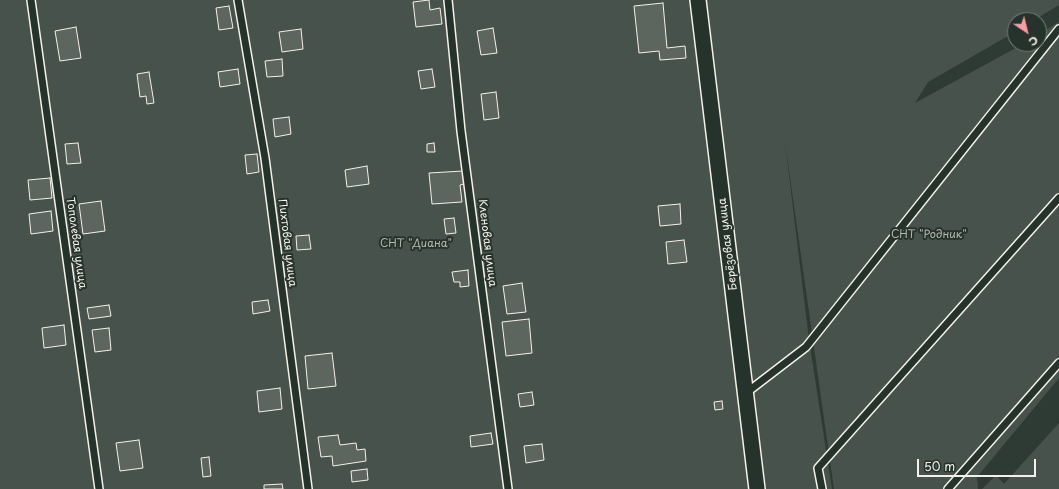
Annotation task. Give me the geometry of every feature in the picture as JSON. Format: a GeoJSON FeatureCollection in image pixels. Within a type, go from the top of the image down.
{"type":"FeatureCollection","features":[{"type":"Feature","properties":{"kind":"street","name":"Берёзовая улица"},"geometry":{"type":"LineString","coordinates":[[698,0],[757,489]]}},
{"type":"Feature","properties":{"kind":"lane","name":"Тополевая улица"},"geometry":{"type":"LineString","coordinates":[[31,0],[99,489]]}},
{"type":"Feature","properties":{"kind":"lane","name":"Пихтовая улица"},"geometry":{"type":"LineString","coordinates":[[238,0],[265,158],[308,489]]}},
{"type":"Feature","properties":{"kind":"lane","name":"Кленовая улица"},"geometry":{"type":"LineString","coordinates":[[448,0],[461,131],[508,489]]}},
{"type":"Feature","properties":{"kind":"lane"},"geometry":{"type":"LineString","coordinates":[[746,393],[806,347],[1059,29]]}},
{"type":"Feature","properties":{"kind":"lane"},"geometry":{"type":"LineString","coordinates":[[822,489],[818,468],[1059,198]]}},
{"type":"Feature","properties":{"kind":"lane"},"geometry":{"type":"LineString","coordinates":[[948,489],[1059,363]]}},
{"type":"Feature","properties":{"kind":"green space","name":"СНТ \"Диана\""},"geometry":{"type":"Polygon","coordinates":[[[0,0],[1059,0],[1059,5],[1047,12],[1007,12],[1007,37],[928,82],[915,103],[1008,52],[1047,52],[1047,29],[1059,22],[1059,378],[977,477],[978,489],[834,489],[785,142],[809,340],[832,489],[0,489],[0,0]]]}},
{"type":"Feature","properties":{"kind":"green space"},"geometry":{"type":"Polygon","coordinates":[[[1059,423],[1059,489],[982,489],[996,475],[1004,484],[1059,423]]]}},
{"type":"Feature","properties":{"kind":"building"},"geometry":{"type":"Polygon","coordinates":[[[429,0],[430,10],[440,8],[442,24],[416,27],[413,2],[429,0]]]}},
{"type":"Feature","properties":{"kind":"building"},"geometry":{"type":"Polygon","coordinates":[[[663,3],[667,48],[685,46],[686,58],[660,60],[659,51],[639,53],[634,6],[663,3]]]}},
{"type":"Feature","properties":{"kind":"building"},"geometry":{"type":"Polygon","coordinates":[[[229,6],[233,28],[219,30],[216,8],[229,6]]]}},
{"type":"Feature","properties":{"kind":"building"},"geometry":{"type":"Polygon","coordinates":[[[76,27],[81,58],[60,61],[55,31],[76,27]]]}},
{"type":"Feature","properties":{"kind":"building"},"geometry":{"type":"Polygon","coordinates":[[[493,28],[497,53],[481,55],[477,31],[493,28]]]}},
{"type":"Feature","properties":{"kind":"building"},"geometry":{"type":"Polygon","coordinates":[[[301,29],[303,49],[282,52],[279,32],[301,29]]]}},
{"type":"Feature","properties":{"kind":"building"},"geometry":{"type":"Polygon","coordinates":[[[282,59],[283,76],[267,77],[265,61],[282,59]]]}},
{"type":"Feature","properties":{"kind":"building"},"geometry":{"type":"Polygon","coordinates":[[[238,69],[240,84],[220,87],[218,72],[238,69]]]}},
{"type":"Feature","properties":{"kind":"building"},"geometry":{"type":"Polygon","coordinates":[[[432,69],[435,87],[421,89],[418,71],[432,69]]]}},
{"type":"Feature","properties":{"kind":"building"},"geometry":{"type":"Polygon","coordinates":[[[149,72],[154,103],[147,104],[146,96],[140,97],[137,74],[149,72]]]}},
{"type":"Feature","properties":{"kind":"building"},"geometry":{"type":"Polygon","coordinates":[[[496,92],[499,118],[484,120],[481,94],[496,92]]]}},
{"type":"Feature","properties":{"kind":"building"},"geometry":{"type":"Polygon","coordinates":[[[289,117],[291,134],[275,137],[273,119],[289,117]]]}},
{"type":"Feature","properties":{"kind":"building"},"geometry":{"type":"Polygon","coordinates":[[[78,143],[81,163],[67,164],[65,144],[78,143]]]}},
{"type":"Feature","properties":{"kind":"building"},"geometry":{"type":"Polygon","coordinates":[[[434,143],[435,152],[427,152],[427,144],[434,143]]]}},
{"type":"Feature","properties":{"kind":"building"},"geometry":{"type":"Polygon","coordinates":[[[257,154],[259,172],[247,174],[245,155],[257,154]]]}},
{"type":"Feature","properties":{"kind":"building"},"geometry":{"type":"Polygon","coordinates":[[[367,166],[369,184],[347,187],[345,170],[367,166]]]}},
{"type":"Feature","properties":{"kind":"building"},"geometry":{"type":"Polygon","coordinates":[[[463,171],[464,184],[460,185],[462,202],[432,204],[429,173],[463,171]]]}},
{"type":"Feature","properties":{"kind":"building"},"geometry":{"type":"Polygon","coordinates":[[[50,178],[52,198],[30,200],[28,180],[50,178]]]}},
{"type":"Feature","properties":{"kind":"building"},"geometry":{"type":"Polygon","coordinates":[[[101,201],[105,231],[83,234],[79,204],[101,201]]]}},
{"type":"Feature","properties":{"kind":"building"},"geometry":{"type":"Polygon","coordinates":[[[680,204],[681,224],[660,226],[658,206],[680,204]]]}},
{"type":"Feature","properties":{"kind":"building"},"geometry":{"type":"Polygon","coordinates":[[[51,211],[53,231],[31,234],[29,214],[51,211]]]}},
{"type":"Feature","properties":{"kind":"building"},"geometry":{"type":"Polygon","coordinates":[[[454,218],[456,233],[446,234],[444,219],[454,218]]]}},
{"type":"Feature","properties":{"kind":"building"},"geometry":{"type":"Polygon","coordinates":[[[309,235],[311,249],[297,250],[296,236],[309,235]]]}},
{"type":"Feature","properties":{"kind":"building"},"geometry":{"type":"Polygon","coordinates":[[[684,240],[687,262],[668,264],[666,242],[684,240]]]}},
{"type":"Feature","properties":{"kind":"building"},"geometry":{"type":"Polygon","coordinates":[[[468,270],[469,286],[460,287],[460,282],[454,282],[452,272],[468,270]]]}},
{"type":"Feature","properties":{"kind":"building"},"geometry":{"type":"Polygon","coordinates":[[[522,283],[526,312],[507,314],[503,286],[522,283]]]}},
{"type":"Feature","properties":{"kind":"building"},"geometry":{"type":"Polygon","coordinates":[[[268,300],[270,311],[253,314],[252,302],[268,300]]]}},
{"type":"Feature","properties":{"kind":"building"},"geometry":{"type":"Polygon","coordinates":[[[109,305],[111,316],[89,319],[87,308],[109,305]]]}},
{"type":"Feature","properties":{"kind":"building"},"geometry":{"type":"Polygon","coordinates":[[[529,319],[532,353],[506,356],[502,322],[529,319]]]}},
{"type":"Feature","properties":{"kind":"building"},"geometry":{"type":"Polygon","coordinates":[[[64,325],[66,345],[44,348],[42,328],[64,325]]]}},
{"type":"Feature","properties":{"kind":"building"},"geometry":{"type":"Polygon","coordinates":[[[109,328],[111,350],[95,352],[92,330],[109,328]]]}},
{"type":"Feature","properties":{"kind":"building"},"geometry":{"type":"Polygon","coordinates":[[[332,353],[336,386],[308,389],[305,356],[332,353]]]}},
{"type":"Feature","properties":{"kind":"building"},"geometry":{"type":"Polygon","coordinates":[[[280,388],[282,409],[259,412],[257,391],[280,388]]]}},
{"type":"Feature","properties":{"kind":"building"},"geometry":{"type":"Polygon","coordinates":[[[532,392],[534,405],[520,407],[518,394],[532,392]]]}},
{"type":"Feature","properties":{"kind":"building"},"geometry":{"type":"Polygon","coordinates":[[[722,401],[723,409],[715,410],[714,402],[722,401]]]}},
{"type":"Feature","properties":{"kind":"building"},"geometry":{"type":"Polygon","coordinates":[[[491,433],[493,444],[471,447],[470,436],[491,433]]]}},
{"type":"Feature","properties":{"kind":"building"},"geometry":{"type":"Polygon","coordinates":[[[338,435],[340,445],[356,443],[357,450],[365,449],[366,461],[333,466],[332,456],[321,457],[318,437],[338,435]]]}},
{"type":"Feature","properties":{"kind":"building"},"geometry":{"type":"Polygon","coordinates":[[[139,440],[143,468],[120,471],[116,443],[139,440]]]}},
{"type":"Feature","properties":{"kind":"building"},"geometry":{"type":"Polygon","coordinates":[[[542,444],[544,460],[526,463],[524,446],[542,444]]]}},
{"type":"Feature","properties":{"kind":"building"},"geometry":{"type":"Polygon","coordinates":[[[209,457],[211,476],[203,477],[201,458],[209,457]]]}},
{"type":"Feature","properties":{"kind":"building"},"geometry":{"type":"Polygon","coordinates":[[[367,469],[368,480],[352,482],[351,471],[367,469]]]}},
{"type":"Feature","properties":{"kind":"building"},"geometry":{"type":"Polygon","coordinates":[[[282,484],[283,489],[264,489],[264,485],[282,484]]]}},
{"type":"Feature","properties":{"kind":"park label","name":"СНТ \"Родник\""},"geometry":{"type":"Point","coordinates":[929,235]}}]}
